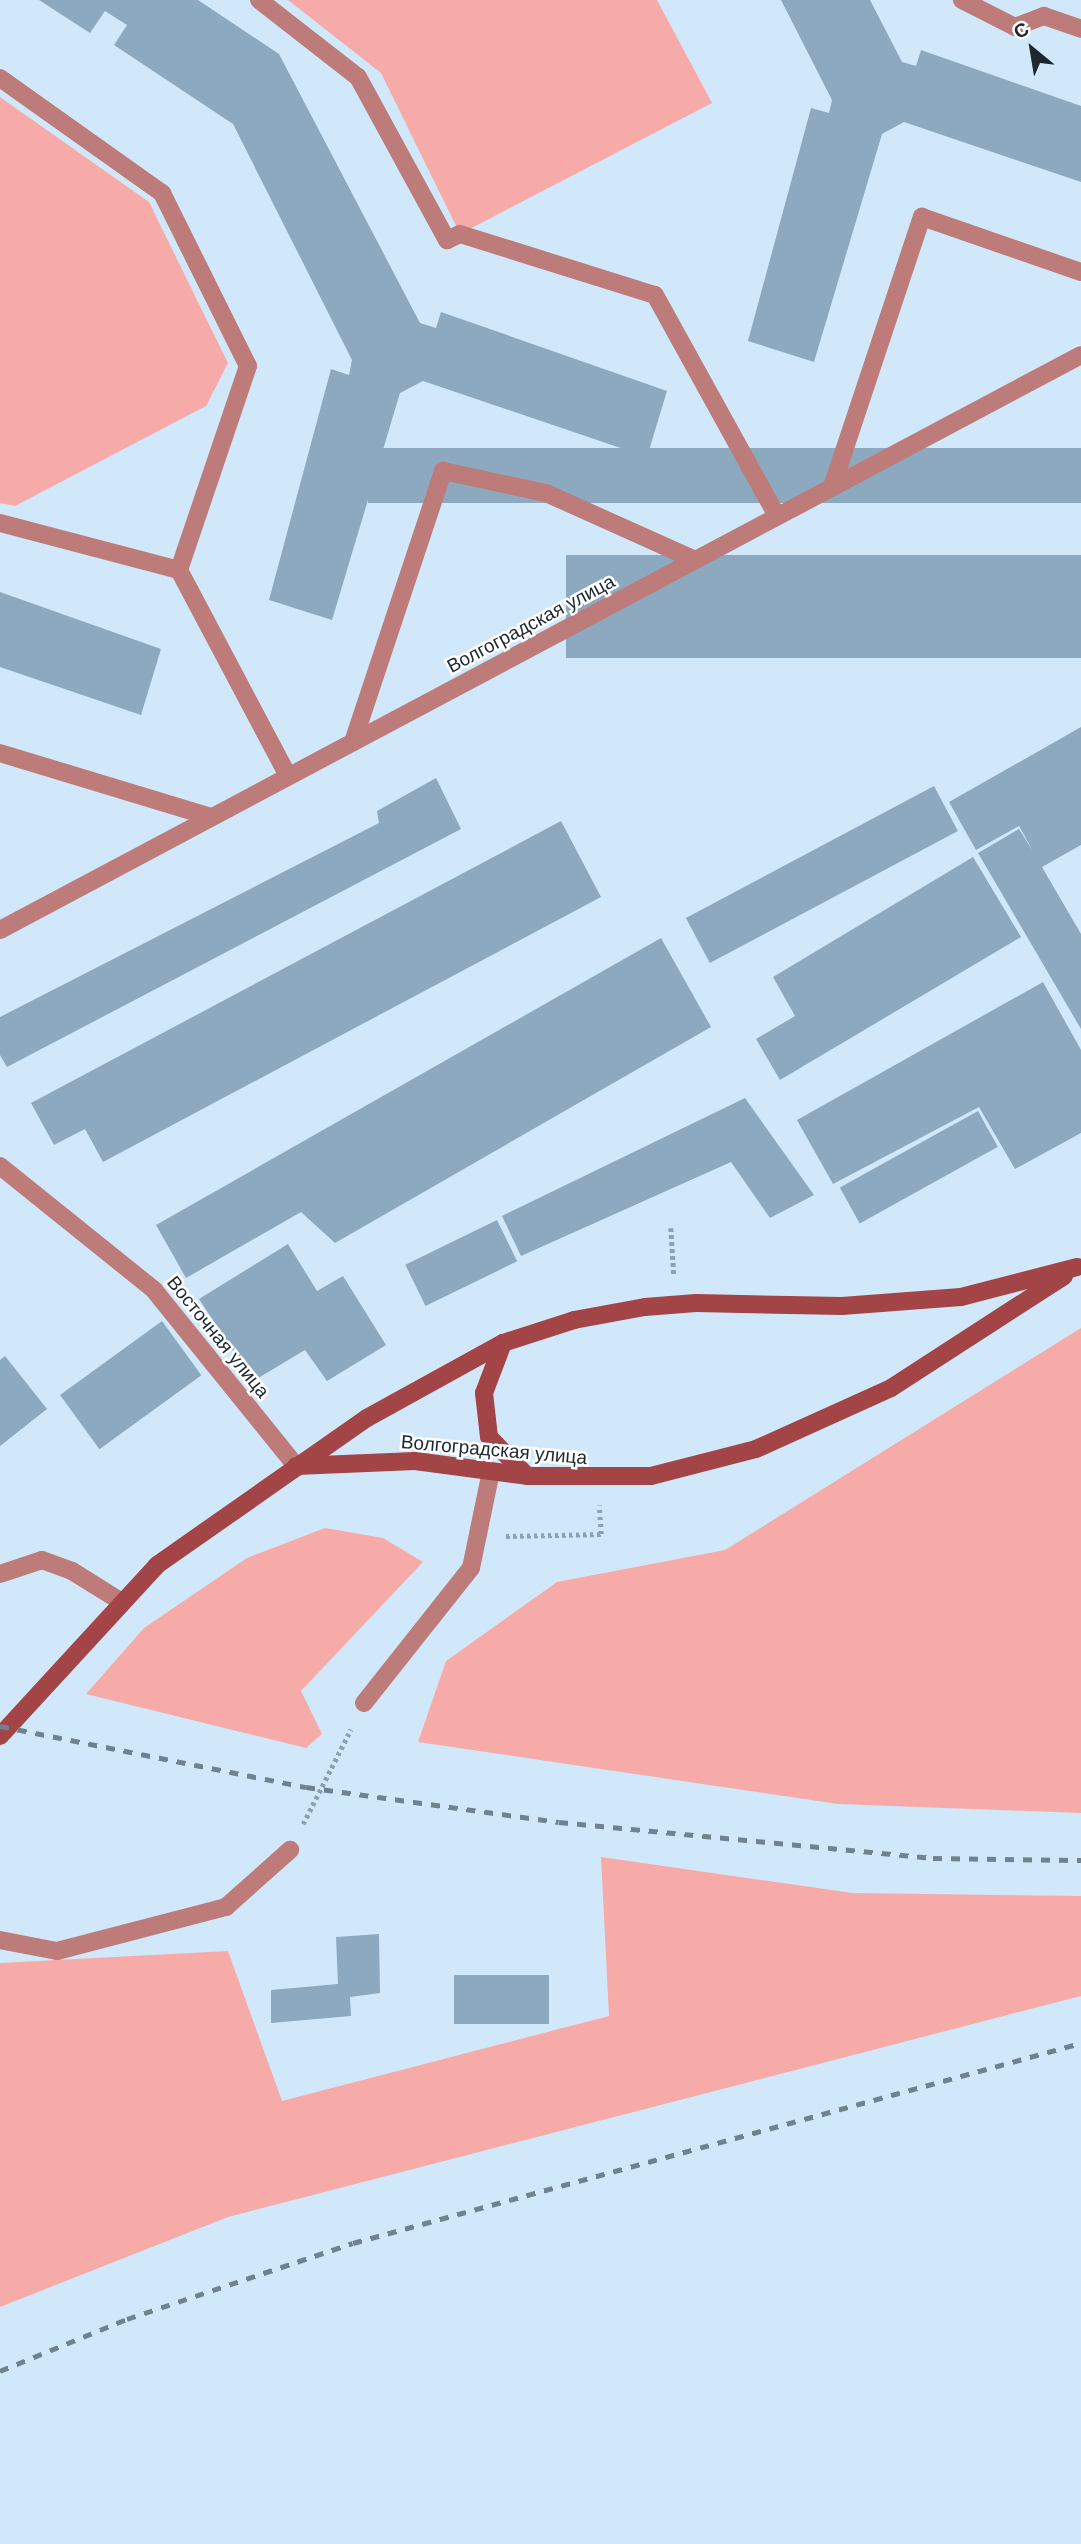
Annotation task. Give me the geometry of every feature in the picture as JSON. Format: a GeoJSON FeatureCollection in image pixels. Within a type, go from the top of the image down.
{"type":"FeatureCollection","features":[{"type":"Feature","properties":{"kind":"main road"},"geometry":{"type":"LineString","coordinates":[[0,1736],[120,1601],[157,1565],[368,1418],[503,1343],[574,1320],[676,1305],[842,1307],[961,1297],[1079,1266]]}},
{"type":"Feature","properties":{"kind":"main road","name":"Волгоградская улица"},"geometry":{"type":"LineString","coordinates":[[296,1466],[415,1461],[527,1476],[597,1479],[651,1476],[756,1448],[891,1388],[1079,1266]]}},
{"type":"Feature","properties":{"kind":"main road"},"geometry":{"type":"LineString","coordinates":[[503,1343],[484,1393],[489,1437],[527,1476]]}},
{"type":"Feature","properties":{"kind":"street"},"geometry":{"type":"LineString","coordinates":[[259,0],[358,77],[447,240],[460,234],[655,295],[777,516]]}},
{"type":"Feature","properties":{"kind":"street"},"geometry":{"type":"LineString","coordinates":[[962,0],[1016,27],[1044,16],[1081,30]]}},
{"type":"Feature","properties":{"kind":"street"},"geometry":{"type":"LineString","coordinates":[[0,78],[162,193],[248,366],[178,570],[288,776]]}},
{"type":"Feature","properties":{"kind":"street"},"geometry":{"type":"LineString","coordinates":[[832,487],[922,217],[1081,272]]}},
{"type":"Feature","properties":{"kind":"street","name":"Волгоградская улица"},"geometry":{"type":"LineString","coordinates":[[0,930],[1081,355]]}},
{"type":"Feature","properties":{"kind":"street"},"geometry":{"type":"LineString","coordinates":[[353,742],[443,471],[546,493],[695,560]]}},
{"type":"Feature","properties":{"kind":"street"},"geometry":{"type":"LineString","coordinates":[[0,523],[178,570]]}},
{"type":"Feature","properties":{"kind":"street"},"geometry":{"type":"LineString","coordinates":[[0,753],[211,817]]}},
{"type":"Feature","properties":{"kind":"street","name":"Восточная улица"},"geometry":{"type":"LineString","coordinates":[[0,1166],[154,1290],[296,1466]]}},
{"type":"Feature","properties":{"kind":"street"},"geometry":{"type":"LineString","coordinates":[[364,1703],[471,1568],[491,1471]]}},
{"type":"Feature","properties":{"kind":"street"},"geometry":{"type":"LineString","coordinates":[[0,1574],[41,1560],[72,1571],[120,1601]]}},
{"type":"Feature","properties":{"kind":"street"},"geometry":{"type":"LineString","coordinates":[[0,1940],[57,1951],[226,1907],[290,1850]]}},
{"type":"Feature","properties":{"kind":"path"},"geometry":{"type":"LineString","coordinates":[[671,1228],[676,1305]]}},
{"type":"Feature","properties":{"kind":"path"},"geometry":{"type":"LineString","coordinates":[[477,1537],[601,1534],[597,1479]]}},
{"type":"Feature","properties":{"kind":"path"},"geometry":{"type":"LineString","coordinates":[[290,1850],[364,1703]]}},
{"type":"Feature","properties":{"kind":"shaded area"},"geometry":{"type":"Polygon","coordinates":[[[288,0],[657,0],[712,103],[460,234],[381,73],[288,0]]]}},
{"type":"Feature","properties":{"kind":"shaded area"},"geometry":{"type":"Polygon","coordinates":[[[0,97],[149,202],[228,363],[206,406],[15,506],[0,503],[0,97]]]}},
{"type":"Feature","properties":{"kind":"shaded area"},"geometry":{"type":"Polygon","coordinates":[[[1081,1328],[1081,1813],[838,1804],[418,1742],[446,1661],[557,1582],[725,1550],[1081,1328]]]}},
{"type":"Feature","properties":{"kind":"shaded area"},"geometry":{"type":"Polygon","coordinates":[[[325,1528],[383,1538],[423,1562],[301,1691],[322,1734],[306,1748],[86,1694],[144,1628],[247,1558],[325,1528]]]}},
{"type":"Feature","properties":{"kind":"shaded area"},"geometry":{"type":"Polygon","coordinates":[[[601,1857],[852,1893],[1081,1896],[1081,1996],[228,2217],[0,2307],[0,1963],[228,1951],[282,2101],[609,2016],[601,1857]]]}},
{"type":"Feature","properties":{"kind":"building"},"geometry":{"type":"Polygon","coordinates":[[[39,0],[198,0],[279,54],[420,323],[436,328],[441,312],[667,391],[647,457],[423,381],[400,393],[332,620],[269,600],[331,369],[349,375],[352,360],[233,124],[114,45],[127,25],[105,11],[90,33],[39,0]]]}},
{"type":"Feature","properties":{"kind":"building"},"geometry":{"type":"Polygon","coordinates":[[[781,0],[870,0],[902,62],[916,66],[921,50],[1081,106],[1081,182],[904,122],[882,134],[814,362],[748,341],[811,108],[829,113],[832,100],[781,0]]]}},
{"type":"Feature","properties":{"kind":"building"},"geometry":{"type":"Polygon","coordinates":[[[368,448],[1081,448],[1081,503],[368,503],[368,448]]]}},
{"type":"Feature","properties":{"kind":"building"},"geometry":{"type":"Polygon","coordinates":[[[566,555],[1081,555],[1081,658],[566,658],[566,555]]]}},
{"type":"Feature","properties":{"kind":"building"},"geometry":{"type":"Polygon","coordinates":[[[0,592],[161,649],[141,715],[0,667],[0,592]]]}},
{"type":"Feature","properties":{"kind":"building"},"geometry":{"type":"Polygon","coordinates":[[[1081,727],[1081,845],[1042,867],[1081,934],[1081,1029],[978,853],[1019,829],[1033,851],[1019,826],[976,850],[949,802],[1081,727]]]}},
{"type":"Feature","properties":{"kind":"building"},"geometry":{"type":"Polygon","coordinates":[[[436,778],[461,829],[7,1067],[0,1055],[0,1017],[379,823],[377,811],[436,778]]]}},
{"type":"Feature","properties":{"kind":"building"},"geometry":{"type":"Polygon","coordinates":[[[934,786],[958,831],[710,963],[686,918],[934,786]]]}},
{"type":"Feature","properties":{"kind":"building"},"geometry":{"type":"Polygon","coordinates":[[[561,821],[601,897],[103,1162],[85,1129],[54,1145],[31,1103],[561,821]]]}},
{"type":"Feature","properties":{"kind":"building"},"geometry":{"type":"Polygon","coordinates":[[[973,857],[1021,937],[780,1080],[756,1039],[795,1016],[773,977],[973,857]]]}},
{"type":"Feature","properties":{"kind":"building"},"geometry":{"type":"Polygon","coordinates":[[[661,938],[711,1027],[335,1243],[301,1212],[186,1278],[156,1225],[661,938]]]}},
{"type":"Feature","properties":{"kind":"building"},"geometry":{"type":"Polygon","coordinates":[[[1043,982],[1081,1050],[1081,1133],[1015,1169],[979,1107],[833,1184],[797,1120],[1043,982]]]}},
{"type":"Feature","properties":{"kind":"building"},"geometry":{"type":"Polygon","coordinates":[[[745,1098],[814,1195],[770,1218],[731,1162],[521,1256],[502,1216],[745,1098]]]}},
{"type":"Feature","properties":{"kind":"building"},"geometry":{"type":"Polygon","coordinates":[[[978,1111],[998,1147],[860,1223],[840,1188],[978,1111]]]}},
{"type":"Feature","properties":{"kind":"building"},"geometry":{"type":"Polygon","coordinates":[[[497,1220],[517,1261],[425,1306],[405,1265],[497,1220]]]}},
{"type":"Feature","properties":{"kind":"building"},"geometry":{"type":"Polygon","coordinates":[[[288,1244],[317,1291],[343,1276],[386,1345],[327,1381],[305,1350],[253,1381],[199,1299],[288,1244]]]}},
{"type":"Feature","properties":{"kind":"building"},"geometry":{"type":"Polygon","coordinates":[[[162,1321],[201,1375],[99,1449],[60,1395],[162,1321]]]}},
{"type":"Feature","properties":{"kind":"building"},"geometry":{"type":"Polygon","coordinates":[[[5,1356],[47,1409],[0,1446],[0,1360],[5,1356]]]}},
{"type":"Feature","properties":{"kind":"building"},"geometry":{"type":"Polygon","coordinates":[[[379,1934],[380,1993],[350,1997],[351,2016],[271,2023],[271,1990],[338,1984],[336,1937],[379,1934]]]}},
{"type":"Feature","properties":{"kind":"building"},"geometry":{"type":"Polygon","coordinates":[[[454,1975],[549,1975],[549,2024],[454,2024],[454,1975]]]}},
{"type":"Feature","properties":{"kind":"railway"},"geometry":{"type":"LineString","coordinates":[[0,1726],[306,1787],[559,1822],[933,1858],[1081,1860]]}},
{"type":"Feature","properties":{"kind":"railway"},"geometry":{"type":"LineString","coordinates":[[0,2371],[127,2319],[353,2243],[1081,2043]]}}]}
